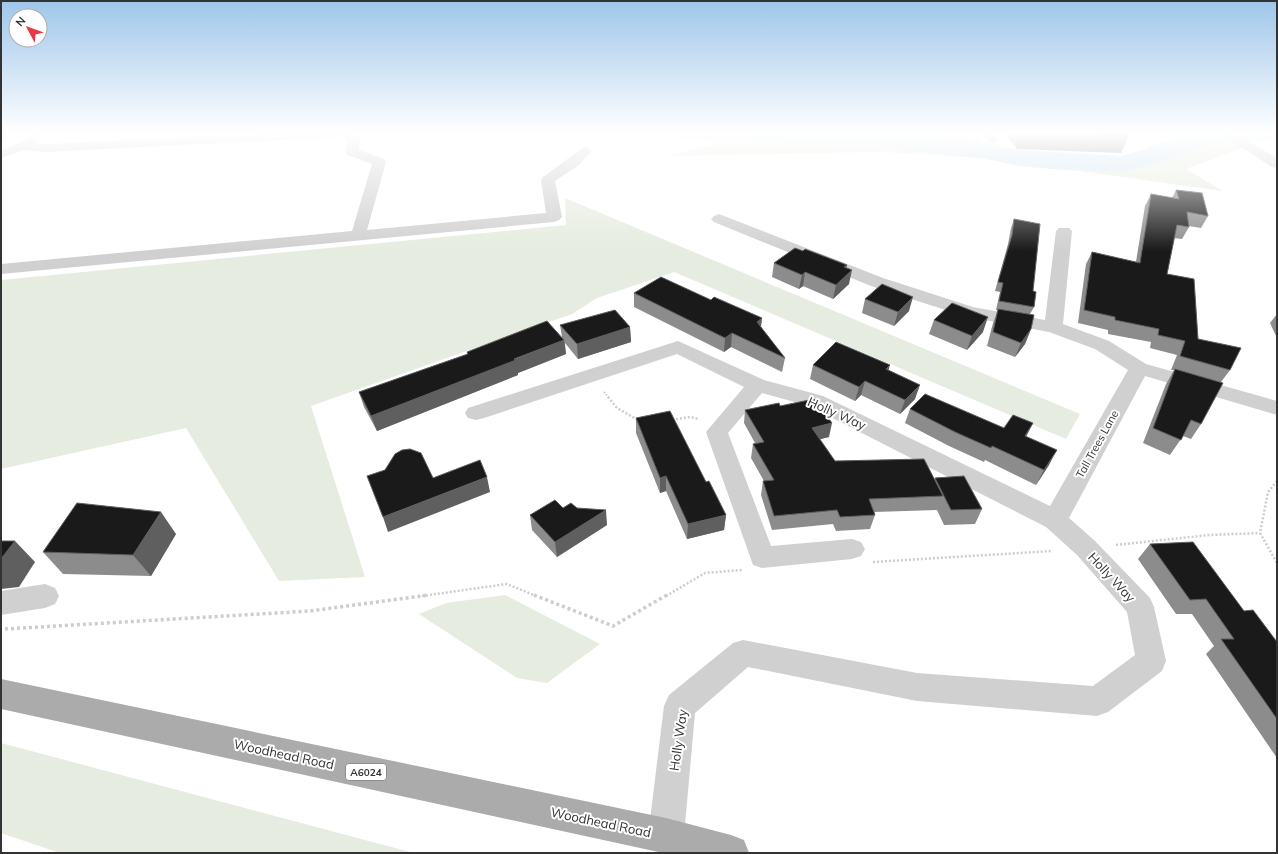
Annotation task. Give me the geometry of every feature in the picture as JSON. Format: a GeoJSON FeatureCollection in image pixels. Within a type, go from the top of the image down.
{"type":"FeatureCollection","features":[{"type":"Feature","properties":{"kind":"main road","name":"Woodhead Road"},"geometry":{"type":"LineString","coordinates":[[1,694],[666,836],[731,853]]}},
{"type":"Feature","properties":{"kind":"street"},"geometry":{"type":"LineString","coordinates":[[358,236],[376,172]]}},
{"type":"Feature","properties":{"kind":"street"},"geometry":{"type":"LineString","coordinates":[[1,269],[554,217],[548,180],[560,172]]}},
{"type":"Feature","properties":{"kind":"street"},"geometry":{"type":"LineString","coordinates":[[720,219],[877,282],[970,312],[1053,327],[1102,345],[1139,368],[1277,408]]}},
{"type":"Feature","properties":{"kind":"street"},"geometry":{"type":"LineString","coordinates":[[1053,327],[1064,231]]}},
{"type":"Feature","properties":{"kind":"street","name":"Holly Way"},"geometry":{"type":"LineString","coordinates":[[476,413],[678,347],[757,385],[816,401],[1055,520],[1086,548],[1140,607],[1151,661],[1097,701],[917,687],[743,653],[680,706],[666,836]]}},
{"type":"Feature","properties":{"kind":"street","name":"Tall Trees Lane"},"geometry":{"type":"LineString","coordinates":[[1055,520],[1139,368]]}},
{"type":"Feature","properties":{"kind":"street"},"geometry":{"type":"LineString","coordinates":[[757,385],[717,432],[762,557],[858,556]]}},
{"type":"Feature","properties":{"kind":"street"},"geometry":{"type":"LineString","coordinates":[[1,603],[45,596]]}},
{"type":"Feature","properties":{"kind":"path"},"geometry":{"type":"LineString","coordinates":[[593,375],[617,408],[638,420],[644,421]]}},
{"type":"Feature","properties":{"kind":"path"},"geometry":{"type":"LineString","coordinates":[[669,420],[690,417],[704,420],[717,432]]}},
{"type":"Feature","properties":{"kind":"path"},"geometry":{"type":"LineString","coordinates":[[1277,481],[1268,492],[1260,533],[1277,563]]}},
{"type":"Feature","properties":{"kind":"path"},"geometry":{"type":"LineString","coordinates":[[858,556],[1086,548],[1209,536],[1260,533]]}},
{"type":"Feature","properties":{"kind":"path"},"geometry":{"type":"LineString","coordinates":[[1,629],[310,611],[507,584],[613,626],[705,573],[746,570]]}},
{"type":"Feature","properties":{"kind":"shaded area"},"geometry":{"type":"Polygon","coordinates":[[[1085,172],[1191,172],[1223,191],[1085,172]]]}},
{"type":"Feature","properties":{"kind":"shaded area"},"geometry":{"type":"Polygon","coordinates":[[[565,198],[1080,414],[1066,439],[674,272],[597,298],[572,314],[311,406],[365,577],[279,581],[186,428],[1,469],[1,280],[566,225],[565,198]]]}},
{"type":"Feature","properties":{"kind":"shaded area"},"geometry":{"type":"Polygon","coordinates":[[[505,595],[600,644],[547,683],[517,678],[419,614],[446,603],[505,595]]]}},
{"type":"Feature","properties":{"kind":"shaded area"},"geometry":{"type":"Polygon","coordinates":[[[1,743],[414,853],[60,853],[1,833],[1,743]]]}},
{"type":"Feature","properties":{"kind":"building"},"geometry":{"type":"Polygon","coordinates":[[[1176,190],[1202,193],[1208,216],[1187,212],[1189,227],[1177,225],[1167,274],[1194,279],[1198,339],[1241,348],[1230,370],[1180,356],[1185,341],[1158,335],[1159,329],[1115,320],[1115,317],[1084,310],[1092,252],[1140,263],[1151,194],[1179,199],[1176,190]]]}},
{"type":"Feature","properties":{"kind":"building"},"geometry":{"type":"Polygon","coordinates":[[[1014,219],[1040,224],[1033,291],[1036,292],[1034,307],[999,301],[1003,283],[998,282],[1012,235],[1014,219]]]}},
{"type":"Feature","properties":{"kind":"building"},"geometry":{"type":"Polygon","coordinates":[[[795,248],[803,251],[805,249],[847,265],[844,267],[852,270],[836,285],[805,272],[802,275],[774,263],[795,248]]]}},
{"type":"Feature","properties":{"kind":"building"},"geometry":{"type":"Polygon","coordinates":[[[661,277],[711,300],[714,297],[762,318],[757,322],[785,358],[732,333],[725,338],[634,293],[661,277]]]}},
{"type":"Feature","properties":{"kind":"building"},"geometry":{"type":"Polygon","coordinates":[[[882,284],[913,297],[898,312],[865,299],[882,284]]]}},
{"type":"Feature","properties":{"kind":"building"},"geometry":{"type":"Polygon","coordinates":[[[952,303],[988,317],[972,336],[934,320],[952,303]]]}},
{"type":"Feature","properties":{"kind":"building"},"geometry":{"type":"Polygon","coordinates":[[[998,309],[1034,315],[1031,329],[1021,343],[993,332],[998,309]]]}},
{"type":"Feature","properties":{"kind":"building"},"geometry":{"type":"Polygon","coordinates":[[[615,310],[630,327],[577,344],[560,325],[615,310]]]}},
{"type":"Feature","properties":{"kind":"building"},"geometry":{"type":"Polygon","coordinates":[[[547,321],[564,340],[371,416],[359,392],[468,354],[467,352],[547,321]]]}},
{"type":"Feature","properties":{"kind":"building"},"geometry":{"type":"Polygon","coordinates":[[[836,342],[890,365],[886,369],[920,385],[905,400],[865,381],[859,387],[813,365],[836,342]]]}},
{"type":"Feature","properties":{"kind":"building"},"geometry":{"type":"Polygon","coordinates":[[[1175,369],[1223,383],[1201,424],[1191,420],[1181,440],[1153,428],[1175,369]]]}},
{"type":"Feature","properties":{"kind":"building"},"geometry":{"type":"Polygon","coordinates":[[[925,394],[1004,428],[1013,415],[1033,423],[1025,436],[1057,450],[1044,470],[992,446],[991,448],[955,432],[910,409],[925,394]]]}},
{"type":"Feature","properties":{"kind":"building"},"geometry":{"type":"Polygon","coordinates":[[[814,399],[832,423],[812,428],[835,461],[924,459],[943,496],[869,499],[875,515],[840,517],[837,510],[774,516],[763,481],[774,480],[753,444],[764,442],[745,410],[779,403],[780,406],[814,399]]]}},
{"type":"Feature","properties":{"kind":"building"},"geometry":{"type":"Polygon","coordinates":[[[670,411],[706,482],[709,481],[726,515],[688,524],[666,476],[660,478],[636,418],[670,411]]]}},
{"type":"Feature","properties":{"kind":"building"},"geometry":{"type":"Polygon","coordinates":[[[410,449],[421,453],[433,478],[480,460],[487,477],[383,517],[367,476],[385,470],[395,454],[402,450],[410,449]]]}},
{"type":"Feature","properties":{"kind":"building"},"geometry":{"type":"Polygon","coordinates":[[[964,476],[982,509],[951,510],[935,478],[964,476]]]}},
{"type":"Feature","properties":{"kind":"building"},"geometry":{"type":"Polygon","coordinates":[[[555,500],[563,508],[571,503],[577,508],[606,510],[555,542],[530,515],[555,500]]]}},
{"type":"Feature","properties":{"kind":"building"},"geometry":{"type":"Polygon","coordinates":[[[77,503],[161,512],[133,555],[43,552],[77,503]]]}},
{"type":"Feature","properties":{"kind":"building"},"geometry":{"type":"Polygon","coordinates":[[[1,541],[15,541],[1,559],[1,541]]]}},
{"type":"Feature","properties":{"kind":"building"},"geometry":{"type":"Polygon","coordinates":[[[1193,542],[1244,611],[1253,610],[1277,642],[1277,719],[1221,639],[1234,639],[1206,599],[1190,600],[1150,544],[1193,542]]]}}]}
